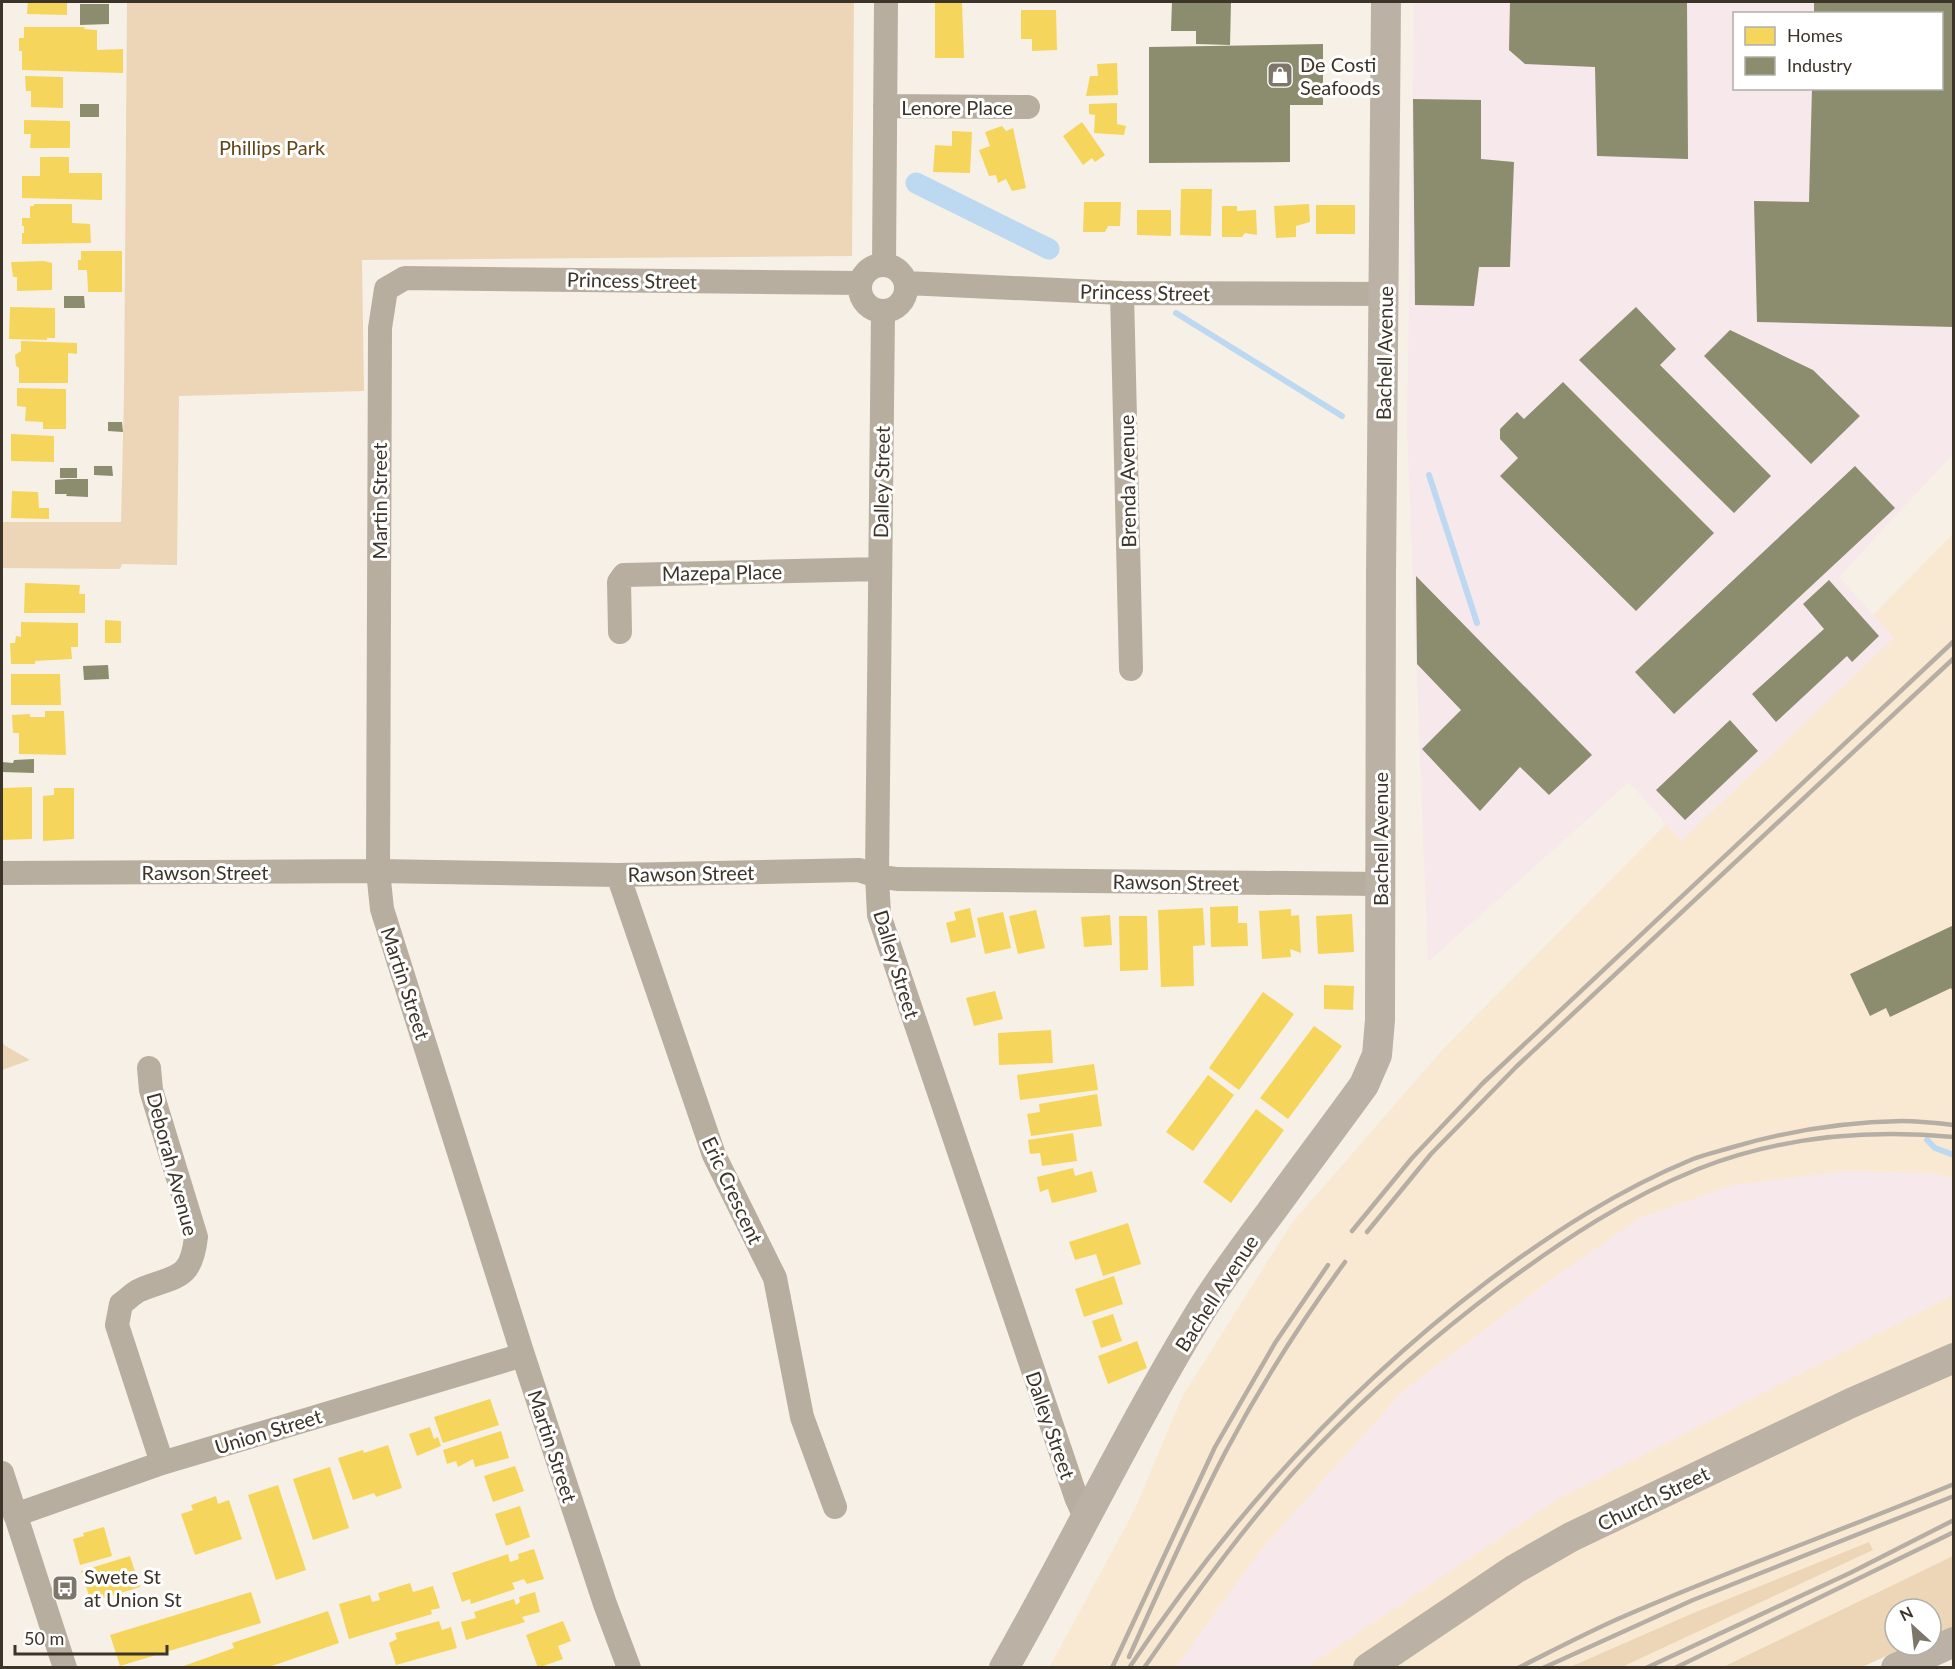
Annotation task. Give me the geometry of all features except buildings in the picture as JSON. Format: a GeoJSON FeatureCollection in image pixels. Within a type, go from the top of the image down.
{"type":"FeatureCollection","features":[{"type":"Feature","properties":{"kind":"main road","name":"Bachell Avenue"},"geometry":{"type":"LineString","coordinates":[[1004,1668],[1052,1583],[1085,1517],[1198,1316],[1222,1278],[1364,1085],[1377,1055],[1380,1038],[1386,2]]}},
{"type":"Feature","properties":{"kind":"main road","name":"Church Street"},"geometry":{"type":"LineString","coordinates":[[1368,1668],[1515,1569],[1571,1537],[1851,1403],[1953,1358]]}},
{"type":"Feature","properties":{"kind":"main road","name":"Bachell Avenue"},"geometry":{"type":"LineString","coordinates":[[1025,1668],[1040,1628],[1052,1583]]}},
{"type":"Feature","properties":{"kind":"main road"},"geometry":{"type":"LineString","coordinates":[[1896,1668],[1953,1642]]}},
{"type":"Feature","properties":{"kind":"street"},"geometry":{"type":"LineString","coordinates":[[884,265],[886,2]]}},
{"type":"Feature","properties":{"kind":"street","name":"Lenore Place"},"geometry":{"type":"LineString","coordinates":[[885,106],[1028,107]]}},
{"type":"Feature","properties":{"kind":"street"},"geometry":{"type":"LineString","coordinates":[[884,265],[898,270],[906,283],[906,290],[901,303],[890,311],[876,311],[864,303],[860,283],[868,270],[884,265]]}},
{"type":"Feature","properties":{"kind":"street","name":"Princess Street"},"geometry":{"type":"LineString","coordinates":[[405,278],[860,283]]}},
{"type":"Feature","properties":{"kind":"street","name":"Martin Street"},"geometry":{"type":"LineString","coordinates":[[405,278],[386,290],[380,328],[378,871],[382,909],[604,1604],[629,1668]]}},
{"type":"Feature","properties":{"kind":"street","name":"Princess Street"},"geometry":{"type":"LineString","coordinates":[[906,283],[1122,293],[1385,294]]}},
{"type":"Feature","properties":{"kind":"street","name":"Brenda Avenue"},"geometry":{"type":"LineString","coordinates":[[1122,293],[1131,669]]}},
{"type":"Feature","properties":{"kind":"street","name":"Dalley Street"},"geometry":{"type":"LineString","coordinates":[[883,312],[877,876],[879,915],[1076,1497],[1085,1517]]}},
{"type":"Feature","properties":{"kind":"street","name":"Mazepa Place"},"geometry":{"type":"LineString","coordinates":[[620,632],[619,582],[624,574],[880,569]]}},
{"type":"Feature","properties":{"kind":"street","name":"Rawson Street"},"geometry":{"type":"LineString","coordinates":[[2,873],[378,871],[618,875],[859,870],[897,879],[1380,884]]}},
{"type":"Feature","properties":{"kind":"street","name":"Eric Crescent"},"geometry":{"type":"LineString","coordinates":[[618,875],[714,1155],[776,1278],[802,1417],[835,1507]]}},
{"type":"Feature","properties":{"kind":"street","name":"Deborah Avenue"},"geometry":{"type":"LineString","coordinates":[[149,1068],[151,1089],[196,1237],[194,1258],[178,1277],[137,1291],[121,1304],[117,1325],[162,1463]]}},
{"type":"Feature","properties":{"kind":"street","name":"Union Street"},"geometry":{"type":"LineString","coordinates":[[15,1515],[162,1463],[523,1355]]}},
{"type":"Feature","properties":{"kind":"street"},"geometry":{"type":"LineString","coordinates":[[2,1473],[65,1668]]}},
{"type":"Feature","properties":{"kind":"shaded area"},"geometry":{"type":"Polygon","coordinates":[[[1414,2],[1953,2],[1953,454],[1839,577],[1894,638],[1681,841],[1629,782],[1428,962],[1407,426],[1414,2]]]}},
{"type":"Feature","properties":{"kind":"shaded area"},"geometry":{"type":"Polygon","coordinates":[[[1953,534],[1953,1556],[1726,1667],[1049,1668],[1135,1509],[1182,1397],[1291,1224],[1443,1049],[1953,534]]]}},
{"type":"Feature","properties":{"kind":"shaded area"},"geometry":{"type":"Polygon","coordinates":[[[1844,1171],[1932,1173],[1953,1178],[1953,1295],[1560,1498],[1307,1667],[1176,1667],[1260,1551],[1402,1392],[1546,1283],[1640,1218],[1732,1185],[1844,1171]]]}},
{"type":"Feature","properties":{"kind":"green space","name":"Phillips Park"},"geometry":{"type":"Polygon","coordinates":[[[127,2],[854,2],[852,256],[362,260],[364,391],[179,396],[177,565],[122,564],[120,569],[2,568],[2,522],[121,522],[127,2]]]}},
{"type":"Feature","properties":{"kind":"green space"},"geometry":{"type":"Polygon","coordinates":[[[2,1039],[4,1045],[30,1060],[2,1070],[2,1039]]]}},
{"type":"Feature","properties":{"kind":"green space"},"geometry":{"type":"Polygon","coordinates":[[[1869,1542],[1873,1550],[1622,1667],[1570,1667],[1691,1614],[1869,1542]]]}},
{"type":"Feature","properties":{"kind":"green space"},"geometry":{"type":"Polygon","coordinates":[[[1953,1556],[1953,1627],[1943,1631],[1943,1597],[1883,1597],[1884,1657],[1862,1667],[1721,1668],[1953,1556]]]}},
{"type":"Feature","properties":{"kind":"waterway"},"geometry":{"type":"LineString","coordinates":[[916,183],[1049,249]]}},
{"type":"Feature","properties":{"kind":"waterway"},"geometry":{"type":"LineString","coordinates":[[1176,313],[1342,416]]}},
{"type":"Feature","properties":{"kind":"waterway"},"geometry":{"type":"LineString","coordinates":[[1429,475],[1477,623]]}},
{"type":"Feature","properties":{"kind":"waterway"},"geometry":{"type":"LineString","coordinates":[[1927,1140],[1935,1148],[1954,1155]]}},
{"type":"Feature","properties":{"kind":"railway"},"geometry":{"type":"LineString","coordinates":[[1352,1231],[1412,1158],[1483,1083],[1954,641]]}},
{"type":"Feature","properties":{"kind":"railway"},"geometry":{"type":"LineString","coordinates":[[1367,1232],[1431,1154],[1517,1066],[1954,658]]}},
{"type":"Feature","properties":{"kind":"railway"},"geometry":{"type":"LineString","coordinates":[[1129,1668],[1167,1614],[1248,1509],[1338,1412],[1436,1322],[1488,1281],[1561,1229],[1665,1171],[1698,1157],[1753,1141],[1816,1128],[1859,1123],[1908,1121],[1954,1125]]}},
{"type":"Feature","properties":{"kind":"railway"},"geometry":{"type":"LineString","coordinates":[[1144,1668],[1248,1526],[1317,1447],[1383,1383],[1453,1324],[1501,1286],[1572,1236],[1671,1180],[1760,1149],[1857,1135],[1954,1137]]}},
{"type":"Feature","properties":{"kind":"railway"},"geometry":{"type":"LineString","coordinates":[[1129,1657],[1188,1527],[1239,1426],[1282,1354],[1345,1262]]}},
{"type":"Feature","properties":{"kind":"railway"},"geometry":{"type":"LineString","coordinates":[[1112,1668],[1215,1447],[1275,1343],[1328,1265]]}},
{"type":"Feature","properties":{"kind":"railway"},"geometry":{"type":"LineString","coordinates":[[1518,1668],[1661,1600],[1954,1484]]}},
{"type":"Feature","properties":{"kind":"railway"},"geometry":{"type":"LineString","coordinates":[[1543,1668],[1693,1600],[1954,1496]]}},
{"type":"Feature","properties":{"kind":"railway"},"geometry":{"type":"LineString","coordinates":[[1646,1668],[1850,1573],[1954,1520]]}},
{"type":"Feature","properties":{"kind":"railway"},"geometry":{"type":"LineString","coordinates":[[1675,1668],[1954,1532]]}},
{"type":"Feature","properties":{"kind":"place","name":"De Costi Seafoods"},"geometry":{"type":"Point","coordinates":[1280,75]}},
{"type":"Feature","properties":{"kind":"place","name":"Swete St at Union St"},"geometry":{"type":"Point","coordinates":[65,1588]}}]}
